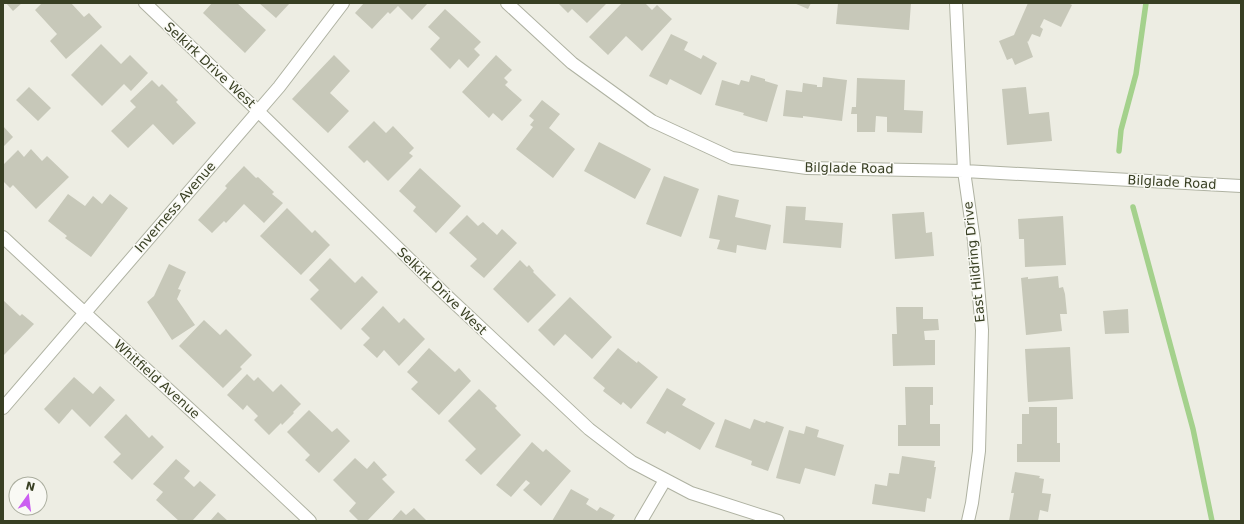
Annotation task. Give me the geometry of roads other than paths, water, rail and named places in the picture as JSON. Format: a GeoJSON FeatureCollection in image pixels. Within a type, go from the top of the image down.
{"type":"FeatureCollection","features":[{"type":"Feature","properties":{"kind":"street","name":"Selkirk Drive West"},"geometry":{"type":"LineString","coordinates":[[145,3],[446,295],[589,429],[632,462],[691,493],[778,521]]}},
{"type":"Feature","properties":{"kind":"street","name":"Inverness Avenue"},"geometry":{"type":"LineString","coordinates":[[3,408],[279,87],[343,3]]}},
{"type":"Feature","properties":{"kind":"street","name":"Bilglade Road"},"geometry":{"type":"LineString","coordinates":[[507,3],[572,63],[652,121],[732,158],[807,168],[964,171],[1241,186]]}},
{"type":"Feature","properties":{"kind":"street","name":"East Hildring Drive"},"geometry":{"type":"LineString","coordinates":[[956,3],[964,171],[974,241],[982,330],[979,451],[968,521]]}},
{"type":"Feature","properties":{"kind":"street","name":"Whitfield Avenue"},"geometry":{"type":"LineString","coordinates":[[3,237],[84,314],[249,463],[310,521]]}},
{"type":"Feature","properties":{"kind":"street"},"geometry":{"type":"LineString","coordinates":[[641,521],[665,480]]}},
{"type":"Feature","properties":{"kind":"waterway"},"geometry":{"type":"LineString","coordinates":[[1119,151],[1121,130],[1136,74],[1146,3]]}},
{"type":"Feature","properties":{"kind":"waterway"},"geometry":{"type":"LineString","coordinates":[[1133,207],[1193,429],[1212,521]]}}]}
